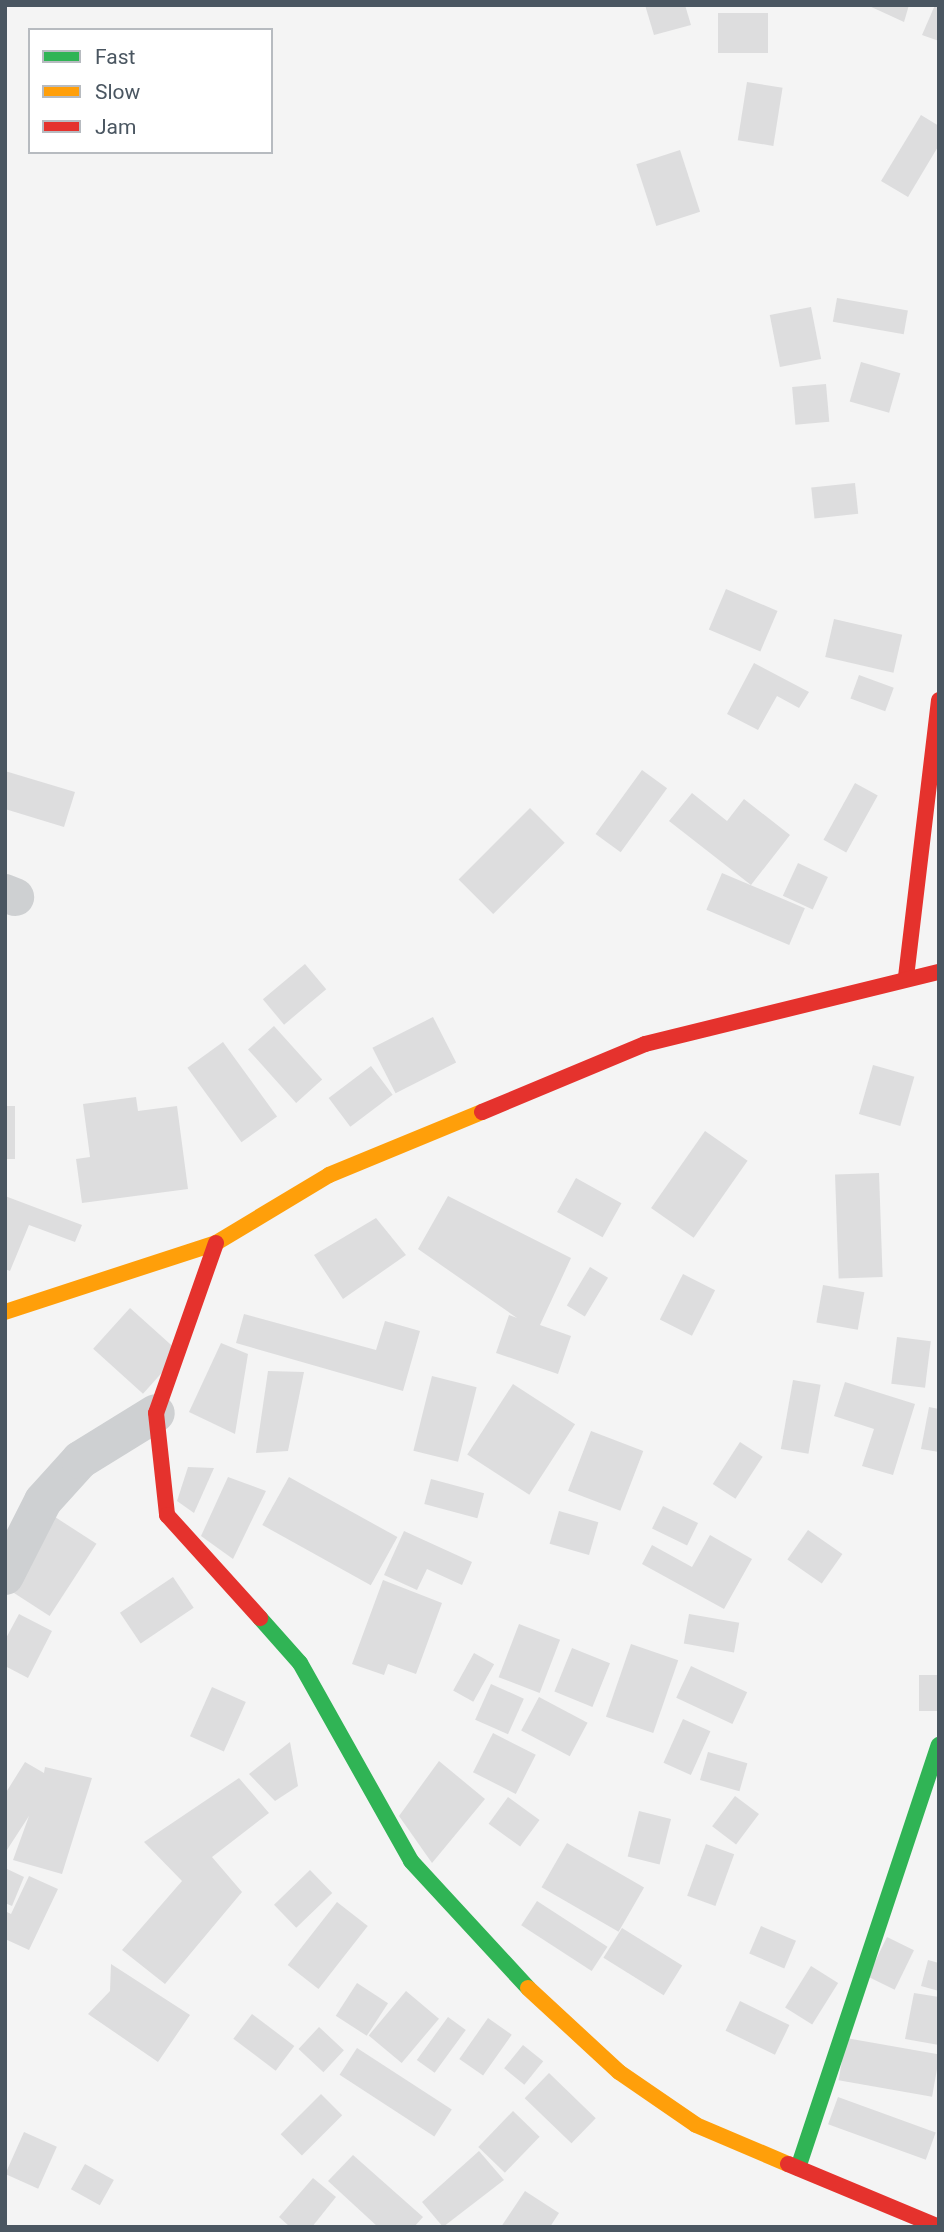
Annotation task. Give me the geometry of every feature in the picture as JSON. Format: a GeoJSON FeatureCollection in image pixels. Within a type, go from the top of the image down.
{"type":"FeatureCollection","features":[{"type":"Feature","properties":{"kind":"street"},"geometry":{"type":"LineString","coordinates":[[906,977],[939,700]]}},
{"type":"Feature","properties":{"kind":"street"},"geometry":{"type":"LineString","coordinates":[[5,1312],[216,1243],[329,1175],[645,1044],[906,977],[939,972]]}},
{"type":"Feature","properties":{"kind":"street"},"geometry":{"type":"LineString","coordinates":[[216,1243],[156,1413],[167,1515],[300,1663],[411,1861],[529,1989],[619,2072],[696,2125],[798,2168],[889,2217],[939,2227]]}},
{"type":"Feature","properties":{"kind":"street"},"geometry":{"type":"LineString","coordinates":[[5,1576],[43,1501],[80,1460],[156,1413]]}},
{"type":"Feature","properties":{"kind":"street"},"geometry":{"type":"LineString","coordinates":[[798,2168],[939,1745]]}},
{"type":"Feature","properties":{"kind":"building"},"geometry":{"type":"Polygon","coordinates":[[[645,5],[685,5],[691,25],[654,35],[645,5]]]}},
{"type":"Feature","properties":{"kind":"building"},"geometry":{"type":"Polygon","coordinates":[[[867,5],[909,5],[904,22],[867,5]]]}},
{"type":"Feature","properties":{"kind":"building"},"geometry":{"type":"Polygon","coordinates":[[[935,5],[939,5],[939,41],[922,35],[935,5]]]}},
{"type":"Feature","properties":{"kind":"building"},"geometry":{"type":"Polygon","coordinates":[[[718,13],[768,13],[768,53],[718,53],[718,13]]]}},
{"type":"Feature","properties":{"kind":"building"},"geometry":{"type":"Polygon","coordinates":[[[747,82],[783,88],[773,146],[738,140],[747,82]]]}},
{"type":"Feature","properties":{"kind":"building"},"geometry":{"type":"Polygon","coordinates":[[[921,115],[939,126],[939,145],[908,197],[881,181],[921,115]]]}},
{"type":"Feature","properties":{"kind":"building"},"geometry":{"type":"Polygon","coordinates":[[[680,150],[700,212],[656,226],[636,164],[680,150]]]}},
{"type":"Feature","properties":{"kind":"building"},"geometry":{"type":"Polygon","coordinates":[[[837,298],[908,311],[904,334],[833,322],[837,298]]]}},
{"type":"Feature","properties":{"kind":"building"},"geometry":{"type":"Polygon","coordinates":[[[811,307],[821,359],[780,367],[770,315],[811,307]]]}},
{"type":"Feature","properties":{"kind":"building"},"geometry":{"type":"Polygon","coordinates":[[[861,362],[900,373],[889,413],[850,401],[861,362]]]}},
{"type":"Feature","properties":{"kind":"building"},"geometry":{"type":"Polygon","coordinates":[[[826,384],[829,422],[795,425],[792,387],[826,384]]]}},
{"type":"Feature","properties":{"kind":"building"},"geometry":{"type":"Polygon","coordinates":[[[855,483],[858,514],[814,518],[811,488],[855,483]]]}},
{"type":"Feature","properties":{"kind":"building"},"geometry":{"type":"Polygon","coordinates":[[[726,589],[778,611],[760,651],[709,630],[726,589]]]}},
{"type":"Feature","properties":{"kind":"building"},"geometry":{"type":"Polygon","coordinates":[[[834,619],[902,635],[893,673],[825,657],[834,619]]]}},
{"type":"Feature","properties":{"kind":"building"},"geometry":{"type":"Polygon","coordinates":[[[754,663],[809,692],[799,708],[777,696],[758,730],[727,714],[754,663]]]}},
{"type":"Feature","properties":{"kind":"building"},"geometry":{"type":"Polygon","coordinates":[[[859,675],[894,688],[885,711],[850,698],[859,675]]]}},
{"type":"Feature","properties":{"kind":"building"},"geometry":{"type":"Polygon","coordinates":[[[642,770],[667,788],[621,852],[596,834],[642,770]]]}},
{"type":"Feature","properties":{"kind":"building"},"geometry":{"type":"Polygon","coordinates":[[[5,771],[75,792],[64,827],[5,809],[5,771]]]}},
{"type":"Feature","properties":{"kind":"building"},"geometry":{"type":"Polygon","coordinates":[[[855,783],[878,796],[846,852],[823,840],[855,783]]]}},
{"type":"Feature","properties":{"kind":"building"},"geometry":{"type":"Polygon","coordinates":[[[692,793],[727,821],[744,799],[790,835],[751,885],[669,821],[692,793]]]}},
{"type":"Feature","properties":{"kind":"building"},"geometry":{"type":"Polygon","coordinates":[[[530,808],[565,843],[493,914],[459,879],[530,808]]]}},
{"type":"Feature","properties":{"kind":"building"},"geometry":{"type":"Polygon","coordinates":[[[798,863],[828,877],[813,910],[783,896],[798,863]]]}},
{"type":"Feature","properties":{"kind":"building"},"geometry":{"type":"Polygon","coordinates":[[[722,873],[805,908],[789,945],[706,910],[722,873]]]}},
{"type":"Feature","properties":{"kind":"building"},"geometry":{"type":"Polygon","coordinates":[[[305,964],[326,989],[284,1025],[263,999],[305,964]]]}},
{"type":"Feature","properties":{"kind":"building"},"geometry":{"type":"Polygon","coordinates":[[[433,1017],[456,1062],[396,1093],[372,1048],[433,1017]]]}},
{"type":"Feature","properties":{"kind":"building"},"geometry":{"type":"Polygon","coordinates":[[[274,1026],[322,1080],[296,1103],[248,1049],[274,1026]]]}},
{"type":"Feature","properties":{"kind":"building"},"geometry":{"type":"Polygon","coordinates":[[[223,1042],[277,1116],[241,1142],[187,1068],[223,1042]]]}},
{"type":"Feature","properties":{"kind":"building"},"geometry":{"type":"Polygon","coordinates":[[[873,1065],[914,1077],[900,1126],[859,1114],[873,1065]]]}},
{"type":"Feature","properties":{"kind":"building"},"geometry":{"type":"Polygon","coordinates":[[[371,1066],[393,1095],[350,1127],[329,1098],[371,1066]]]}},
{"type":"Feature","properties":{"kind":"building"},"geometry":{"type":"Polygon","coordinates":[[[136,1097],[138,1111],[177,1106],[188,1189],[82,1203],[76,1159],[90,1157],[83,1104],[136,1097]]]}},
{"type":"Feature","properties":{"kind":"building"},"geometry":{"type":"Polygon","coordinates":[[[5,1106],[15,1106],[15,1159],[5,1159],[5,1106]]]}},
{"type":"Feature","properties":{"kind":"building"},"geometry":{"type":"Polygon","coordinates":[[[705,1131],[748,1161],[694,1238],[651,1208],[705,1131]]]}},
{"type":"Feature","properties":{"kind":"building"},"geometry":{"type":"Polygon","coordinates":[[[879,1173],[883,1277],[839,1278],[835,1175],[879,1173]]]}},
{"type":"Feature","properties":{"kind":"building"},"geometry":{"type":"Polygon","coordinates":[[[576,1178],[621,1203],[603,1237],[557,1212],[576,1178]]]}},
{"type":"Feature","properties":{"kind":"building"},"geometry":{"type":"Polygon","coordinates":[[[5,1196],[82,1225],[75,1242],[29,1225],[10,1271],[5,1269],[5,1196]]]}},
{"type":"Feature","properties":{"kind":"building"},"geometry":{"type":"Polygon","coordinates":[[[448,1196],[571,1258],[540,1325],[571,1336],[558,1374],[496,1353],[509,1315],[517,1318],[418,1249],[448,1196]]]}},
{"type":"Feature","properties":{"kind":"building"},"geometry":{"type":"Polygon","coordinates":[[[376,1218],[406,1255],[343,1299],[314,1255],[376,1218]]]}},
{"type":"Feature","properties":{"kind":"building"},"geometry":{"type":"Polygon","coordinates":[[[590,1267],[608,1278],[585,1316],[567,1306],[590,1267]]]}},
{"type":"Feature","properties":{"kind":"building"},"geometry":{"type":"Polygon","coordinates":[[[683,1274],[715,1290],[692,1336],[660,1319],[683,1274]]]}},
{"type":"Feature","properties":{"kind":"building"},"geometry":{"type":"Polygon","coordinates":[[[823,1285],[864,1292],[858,1330],[816,1322],[823,1285]]]}},
{"type":"Feature","properties":{"kind":"building"},"geometry":{"type":"Polygon","coordinates":[[[130,1308],[180,1353],[143,1394],[93,1349],[130,1308]]]}},
{"type":"Feature","properties":{"kind":"building"},"geometry":{"type":"Polygon","coordinates":[[[244,1314],[376,1350],[385,1321],[420,1331],[403,1391],[236,1343],[244,1314]]]}},
{"type":"Feature","properties":{"kind":"building"},"geometry":{"type":"Polygon","coordinates":[[[897,1337],[931,1341],[925,1388],[891,1384],[897,1337]]]}},
{"type":"Feature","properties":{"kind":"building"},"geometry":{"type":"Polygon","coordinates":[[[221,1343],[248,1354],[235,1434],[189,1412],[221,1343]]]}},
{"type":"Feature","properties":{"kind":"building"},"geometry":{"type":"Polygon","coordinates":[[[268,1371],[304,1372],[288,1451],[256,1453],[268,1371]]]}},
{"type":"Feature","properties":{"kind":"building"},"geometry":{"type":"Polygon","coordinates":[[[432,1376],[477,1387],[458,1462],[413,1451],[432,1376]]]}},
{"type":"Feature","properties":{"kind":"building"},"geometry":{"type":"Polygon","coordinates":[[[793,1380],[821,1385],[808,1454],[781,1449],[793,1380]]]}},
{"type":"Feature","properties":{"kind":"building"},"geometry":{"type":"Polygon","coordinates":[[[845,1382],[915,1404],[893,1475],[862,1466],[874,1429],[834,1416],[845,1382]]]}},
{"type":"Feature","properties":{"kind":"building"},"geometry":{"type":"Polygon","coordinates":[[[513,1384],[575,1424],[529,1495],[467,1454],[513,1384]]]}},
{"type":"Feature","properties":{"kind":"building"},"geometry":{"type":"Polygon","coordinates":[[[929,1407],[939,1409],[939,1452],[921,1449],[929,1407]]]}},
{"type":"Feature","properties":{"kind":"building"},"geometry":{"type":"Polygon","coordinates":[[[591,1431],[643,1451],[620,1511],[568,1491],[591,1431]]]}},
{"type":"Feature","properties":{"kind":"building"},"geometry":{"type":"Polygon","coordinates":[[[740,1442],[763,1457],[735,1499],[713,1484],[740,1442]]]}},
{"type":"Feature","properties":{"kind":"building"},"geometry":{"type":"Polygon","coordinates":[[[188,1467],[214,1468],[194,1513],[177,1501],[188,1467]]]}},
{"type":"Feature","properties":{"kind":"building"},"geometry":{"type":"Polygon","coordinates":[[[228,1477],[266,1491],[233,1559],[201,1536],[228,1477]]]}},
{"type":"Feature","properties":{"kind":"building"},"geometry":{"type":"Polygon","coordinates":[[[289,1477],[397,1537],[371,1585],[262,1525],[289,1477]]]}},
{"type":"Feature","properties":{"kind":"building"},"geometry":{"type":"Polygon","coordinates":[[[431,1479],[484,1493],[477,1518],[424,1504],[431,1479]]]}},
{"type":"Feature","properties":{"kind":"building"},"geometry":{"type":"Polygon","coordinates":[[[663,1506],[698,1523],[687,1546],[652,1528],[663,1506]]]}},
{"type":"Feature","properties":{"kind":"building"},"geometry":{"type":"Polygon","coordinates":[[[559,1511],[598,1522],[589,1555],[550,1544],[559,1511]]]}},
{"type":"Feature","properties":{"kind":"building"},"geometry":{"type":"Polygon","coordinates":[[[52,1515],[96,1544],[50,1616],[5,1587],[52,1515]]]}},
{"type":"Feature","properties":{"kind":"building"},"geometry":{"type":"Polygon","coordinates":[[[808,1530],[842,1554],[822,1584],[787,1559],[808,1530]]]}},
{"type":"Feature","properties":{"kind":"building"},"geometry":{"type":"Polygon","coordinates":[[[404,1531],[472,1562],[462,1585],[427,1569],[417,1590],[384,1575],[404,1531]]]}},
{"type":"Feature","properties":{"kind":"building"},"geometry":{"type":"Polygon","coordinates":[[[710,1535],[752,1559],[724,1609],[642,1564],[652,1545],[692,1567],[710,1535]]]}},
{"type":"Feature","properties":{"kind":"building"},"geometry":{"type":"Polygon","coordinates":[[[173,1577],[194,1608],[141,1643],[120,1613],[173,1577]]]}},
{"type":"Feature","properties":{"kind":"building"},"geometry":{"type":"Polygon","coordinates":[[[383,1580],[442,1603],[416,1674],[388,1664],[384,1675],[352,1664],[383,1580]]]}},
{"type":"Feature","properties":{"kind":"building"},"geometry":{"type":"Polygon","coordinates":[[[19,1614],[52,1631],[28,1678],[5,1666],[5,1640],[19,1614]]]}},
{"type":"Feature","properties":{"kind":"building"},"geometry":{"type":"Polygon","coordinates":[[[689,1614],[739,1623],[734,1652],[684,1644],[689,1614]]]}},
{"type":"Feature","properties":{"kind":"building"},"geometry":{"type":"Polygon","coordinates":[[[519,1624],[560,1640],[540,1693],[499,1677],[519,1624]]]}},
{"type":"Feature","properties":{"kind":"building"},"geometry":{"type":"Polygon","coordinates":[[[631,1644],[678,1660],[653,1733],[606,1717],[631,1644]]]}},
{"type":"Feature","properties":{"kind":"building"},"geometry":{"type":"Polygon","coordinates":[[[572,1648],[610,1663],[592,1707],[554,1692],[572,1648]]]}},
{"type":"Feature","properties":{"kind":"building"},"geometry":{"type":"Polygon","coordinates":[[[474,1653],[494,1664],[473,1702],[453,1691],[474,1653]]]}},
{"type":"Feature","properties":{"kind":"building"},"geometry":{"type":"Polygon","coordinates":[[[691,1666],[747,1692],[732,1724],[676,1698],[691,1666]]]}},
{"type":"Feature","properties":{"kind":"building"},"geometry":{"type":"Polygon","coordinates":[[[919,1675],[939,1675],[939,1711],[919,1711],[919,1675]]]}},
{"type":"Feature","properties":{"kind":"building"},"geometry":{"type":"Polygon","coordinates":[[[491,1684],[524,1699],[508,1734],[475,1720],[491,1684]]]}},
{"type":"Feature","properties":{"kind":"building"},"geometry":{"type":"Polygon","coordinates":[[[212,1687],[246,1702],[224,1751],[190,1736],[212,1687]]]}},
{"type":"Feature","properties":{"kind":"building"},"geometry":{"type":"Polygon","coordinates":[[[539,1697],[588,1723],[570,1756],[521,1731],[539,1697]]]}},
{"type":"Feature","properties":{"kind":"building"},"geometry":{"type":"Polygon","coordinates":[[[683,1719],[710,1731],[691,1775],[663,1763],[683,1719]]]}},
{"type":"Feature","properties":{"kind":"building"},"geometry":{"type":"Polygon","coordinates":[[[493,1733],[536,1755],[516,1794],[473,1772],[493,1733]]]}},
{"type":"Feature","properties":{"kind":"building"},"geometry":{"type":"Polygon","coordinates":[[[290,1742],[298,1786],[275,1801],[249,1774],[290,1742]]]}},
{"type":"Feature","properties":{"kind":"building"},"geometry":{"type":"Polygon","coordinates":[[[708,1752],[747,1763],[739,1791],[700,1780],[708,1752]]]}},
{"type":"Feature","properties":{"kind":"building"},"geometry":{"type":"Polygon","coordinates":[[[439,1761],[485,1799],[432,1863],[399,1816],[439,1761]]]}},
{"type":"Feature","properties":{"kind":"building"},"geometry":{"type":"Polygon","coordinates":[[[25,1762],[44,1773],[45,1767],[92,1778],[62,1874],[13,1860],[29,1816],[5,1853],[5,1794],[25,1762]]]}},
{"type":"Feature","properties":{"kind":"building"},"geometry":{"type":"Polygon","coordinates":[[[239,1778],[269,1813],[212,1857],[242,1892],[165,1984],[122,1950],[182,1881],[144,1842],[239,1778]]]}},
{"type":"Feature","properties":{"kind":"building"},"geometry":{"type":"Polygon","coordinates":[[[735,1796],[759,1814],[736,1844],[712,1826],[735,1796]]]}},
{"type":"Feature","properties":{"kind":"building"},"geometry":{"type":"Polygon","coordinates":[[[508,1797],[540,1820],[520,1847],[489,1824],[508,1797]]]}},
{"type":"Feature","properties":{"kind":"building"},"geometry":{"type":"Polygon","coordinates":[[[639,1811],[671,1819],[660,1865],[628,1857],[639,1811]]]}},
{"type":"Feature","properties":{"kind":"building"},"geometry":{"type":"Polygon","coordinates":[[[567,1843],[644,1888],[619,1932],[542,1887],[567,1843]]]}},
{"type":"Feature","properties":{"kind":"building"},"geometry":{"type":"Polygon","coordinates":[[[706,1844],[734,1854],[715,1906],[687,1896],[706,1844]]]}},
{"type":"Feature","properties":{"kind":"building"},"geometry":{"type":"Polygon","coordinates":[[[5,1868],[24,1877],[12,1906],[5,1903],[5,1868]]]}},
{"type":"Feature","properties":{"kind":"building"},"geometry":{"type":"Polygon","coordinates":[[[310,1870],[332,1893],[296,1928],[274,1905],[310,1870]]]}},
{"type":"Feature","properties":{"kind":"building"},"geometry":{"type":"Polygon","coordinates":[[[29,1876],[58,1889],[29,1950],[5,1939],[5,1911],[11,1914],[29,1876]]]}},
{"type":"Feature","properties":{"kind":"building"},"geometry":{"type":"Polygon","coordinates":[[[537,1901],[607,1947],[592,1971],[521,1925],[537,1901]]]}},
{"type":"Feature","properties":{"kind":"building"},"geometry":{"type":"Polygon","coordinates":[[[337,1902],[368,1926],[318,1989],[288,1965],[337,1902]]]}},
{"type":"Feature","properties":{"kind":"building"},"geometry":{"type":"Polygon","coordinates":[[[761,1926],[796,1941],[784,1968],[749,1954],[761,1926]]]}},
{"type":"Feature","properties":{"kind":"building"},"geometry":{"type":"Polygon","coordinates":[[[622,1928],[682,1966],[664,1995],[603,1958],[622,1928]]]}},
{"type":"Feature","properties":{"kind":"building"},"geometry":{"type":"Polygon","coordinates":[[[887,1937],[914,1950],[895,1990],[868,1977],[887,1937]]]}},
{"type":"Feature","properties":{"kind":"building"},"geometry":{"type":"Polygon","coordinates":[[[928,1960],[939,1963],[939,1991],[921,1986],[928,1960]]]}},
{"type":"Feature","properties":{"kind":"building"},"geometry":{"type":"Polygon","coordinates":[[[111,1964],[190,2015],[158,2062],[88,2014],[110,1991],[111,1964]]]}},
{"type":"Feature","properties":{"kind":"building"},"geometry":{"type":"Polygon","coordinates":[[[811,1966],[838,1983],[812,2025],[785,2008],[811,1966]]]}},
{"type":"Feature","properties":{"kind":"building"},"geometry":{"type":"Polygon","coordinates":[[[357,1983],[388,2003],[367,2036],[336,2016],[357,1983]]]}},
{"type":"Feature","properties":{"kind":"building"},"geometry":{"type":"Polygon","coordinates":[[[406,1991],[439,2019],[402,2063],[369,2035],[406,1991]]]}},
{"type":"Feature","properties":{"kind":"building"},"geometry":{"type":"Polygon","coordinates":[[[914,1993],[939,1997],[939,2045],[905,2039],[914,1993]]]}},
{"type":"Feature","properties":{"kind":"building"},"geometry":{"type":"Polygon","coordinates":[[[740,2001],[789,2025],[775,2055],[726,2031],[740,2001]]]}},
{"type":"Feature","properties":{"kind":"building"},"geometry":{"type":"Polygon","coordinates":[[[252,2014],[294,2046],[276,2071],[233,2039],[252,2014]]]}},
{"type":"Feature","properties":{"kind":"building"},"geometry":{"type":"Polygon","coordinates":[[[448,2017],[466,2030],[435,2073],[417,2060],[448,2017]]]}},
{"type":"Feature","properties":{"kind":"building"},"geometry":{"type":"Polygon","coordinates":[[[488,2018],[512,2035],[483,2076],[459,2059],[488,2018]]]}},
{"type":"Feature","properties":{"kind":"building"},"geometry":{"type":"Polygon","coordinates":[[[319,2027],[344,2050],[323,2072],[299,2049],[319,2027]]]}},
{"type":"Feature","properties":{"kind":"building"},"geometry":{"type":"Polygon","coordinates":[[[846,2038],[939,2054],[932,2097],[839,2080],[846,2038]]]}},
{"type":"Feature","properties":{"kind":"building"},"geometry":{"type":"Polygon","coordinates":[[[523,2045],[543,2061],[524,2085],[504,2068],[523,2045]]]}},
{"type":"Feature","properties":{"kind":"building"},"geometry":{"type":"Polygon","coordinates":[[[357,2048],[452,2110],[434,2136],[340,2075],[357,2048]]]}},
{"type":"Feature","properties":{"kind":"building"},"geometry":{"type":"Polygon","coordinates":[[[549,2073],[596,2118],[571,2143],[525,2098],[549,2073]]]}},
{"type":"Feature","properties":{"kind":"building"},"geometry":{"type":"Polygon","coordinates":[[[321,2094],[342,2115],[302,2156],[281,2134],[321,2094]]]}},
{"type":"Feature","properties":{"kind":"building"},"geometry":{"type":"Polygon","coordinates":[[[838,2097],[936,2133],[926,2160],[828,2124],[838,2097]]]}},
{"type":"Feature","properties":{"kind":"building"},"geometry":{"type":"Polygon","coordinates":[[[513,2111],[540,2137],[505,2173],[478,2147],[513,2111]]]}},
{"type":"Feature","properties":{"kind":"building"},"geometry":{"type":"Polygon","coordinates":[[[24,2132],[57,2147],[38,2189],[5,2174],[24,2132]]]}},
{"type":"Feature","properties":{"kind":"building"},"geometry":{"type":"Polygon","coordinates":[[[479,2151],[504,2180],[443,2227],[422,2202],[479,2151]]]}},
{"type":"Feature","properties":{"kind":"building"},"geometry":{"type":"Polygon","coordinates":[[[353,2155],[423,2217],[414,2227],[378,2227],[328,2181],[353,2155]]]}},
{"type":"Feature","properties":{"kind":"building"},"geometry":{"type":"Polygon","coordinates":[[[85,2164],[114,2180],[100,2205],[71,2189],[85,2164]]]}},
{"type":"Feature","properties":{"kind":"building"},"geometry":{"type":"Polygon","coordinates":[[[313,2178],[336,2197],[312,2227],[290,2227],[279,2217],[313,2178]]]}},
{"type":"Feature","properties":{"kind":"building"},"geometry":{"type":"Polygon","coordinates":[[[525,2191],[559,2213],[550,2227],[501,2227],[525,2191]]]}},
{"type":"Feature","properties":{"kind":"traffic: fast"},"geometry":{"type":"LineString","coordinates":[[260,1618],[300,1663],[411,1861],[528,1988]]}},
{"type":"Feature","properties":{"kind":"traffic: fast"},"geometry":{"type":"LineString","coordinates":[[798,2168],[939,1745]]}},
{"type":"Feature","properties":{"kind":"traffic: slow"},"geometry":{"type":"LineString","coordinates":[[5,1312],[216,1243],[329,1175],[482,1112]]}},
{"type":"Feature","properties":{"kind":"traffic: slow"},"geometry":{"type":"LineString","coordinates":[[528,1988],[619,2072],[696,2125],[788,2164]]}},
{"type":"Feature","properties":{"kind":"traffic: jam"},"geometry":{"type":"LineString","coordinates":[[906,977],[939,700]]}},
{"type":"Feature","properties":{"kind":"traffic: jam"},"geometry":{"type":"LineString","coordinates":[[482,1112],[645,1044],[939,972]]}},
{"type":"Feature","properties":{"kind":"traffic: jam"},"geometry":{"type":"LineString","coordinates":[[216,1243],[156,1413],[167,1515],[260,1618]]}},
{"type":"Feature","properties":{"kind":"traffic: jam"},"geometry":{"type":"LineString","coordinates":[[788,2164],[939,2227]]}}]}
